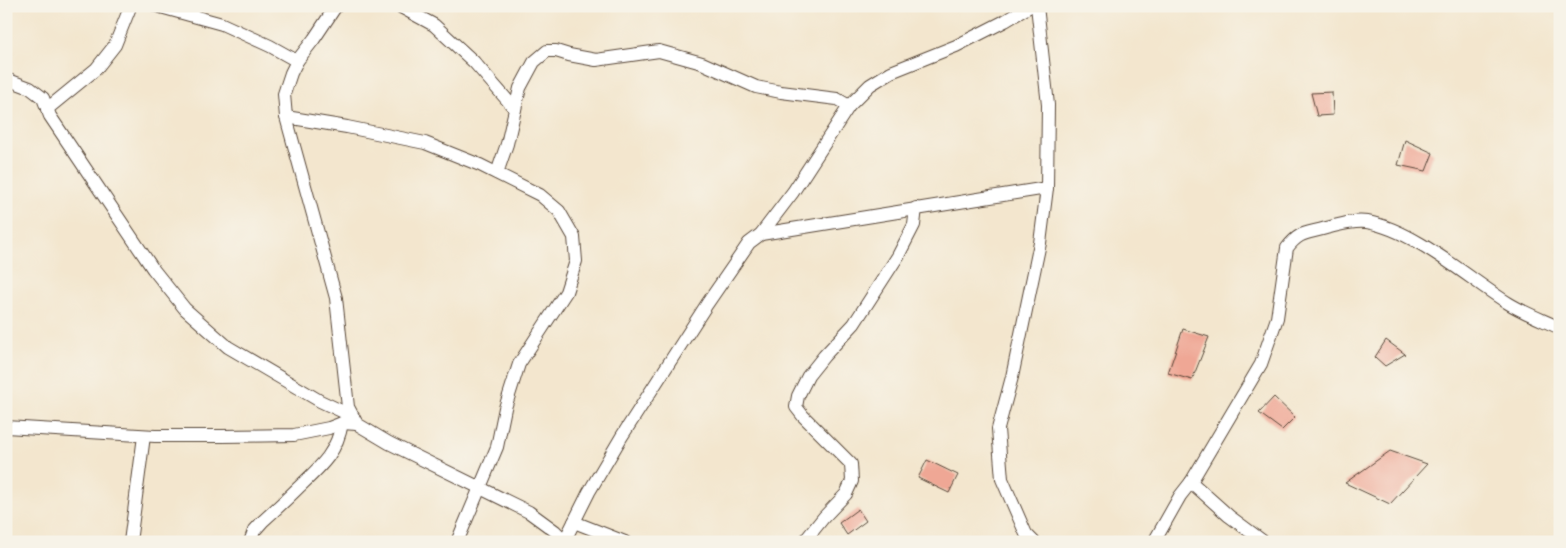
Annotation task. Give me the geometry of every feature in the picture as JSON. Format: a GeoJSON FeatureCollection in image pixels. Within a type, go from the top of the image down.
{"type":"FeatureCollection","features":[{"type":"Feature","properties":{"kind":"street"},"geometry":{"type":"LineString","coordinates":[[47,108],[96,68],[115,45],[129,6]]}},
{"type":"Feature","properties":{"kind":"street"},"geometry":{"type":"LineString","coordinates":[[157,6],[222,24],[270,46],[296,61]]}},
{"type":"Feature","properties":{"kind":"street"},"geometry":{"type":"LineString","coordinates":[[250,542],[254,531],[262,522],[326,462],[340,433],[350,421],[336,298],[286,117],[284,94],[296,61],[314,39],[336,6]]}},
{"type":"Feature","properties":{"kind":"street"},"geometry":{"type":"LineString","coordinates":[[398,6],[434,25],[474,62],[516,109]]}},
{"type":"Feature","properties":{"kind":"street"},"geometry":{"type":"LineString","coordinates":[[6,79],[30,88],[43,98],[50,116],[153,269],[185,309],[228,347],[350,421],[529,512],[555,530],[566,541],[589,492],[622,436],[707,304],[749,243],[761,234],[793,192],[849,106],[870,85],[891,72],[956,46],[1030,6]]}},
{"type":"Feature","properties":{"kind":"street"},"geometry":{"type":"LineString","coordinates":[[1034,542],[1026,534],[1002,479],[998,429],[1012,377],[1040,243],[1047,188],[1048,105],[1037,6]]}},
{"type":"Feature","properties":{"kind":"street"},"geometry":{"type":"LineString","coordinates":[[497,173],[507,144],[520,88],[534,62],[547,51],[556,51],[596,60],[659,51],[702,63],[756,87],[837,99],[849,106]]}},
{"type":"Feature","properties":{"kind":"street"},"geometry":{"type":"LineString","coordinates":[[286,117],[347,126],[426,143],[480,164],[540,195],[559,211],[574,237],[576,262],[566,292],[519,364],[505,408],[497,447],[457,542]]}},
{"type":"Feature","properties":{"kind":"street"},"geometry":{"type":"LineString","coordinates":[[761,234],[1047,188]]}},
{"type":"Feature","properties":{"kind":"street"},"geometry":{"type":"LineString","coordinates":[[804,542],[846,494],[852,481],[851,464],[803,416],[796,407],[798,396],[808,376],[854,324],[898,256],[914,225],[916,208]]}},
{"type":"Feature","properties":{"kind":"street"},"geometry":{"type":"LineString","coordinates":[[1154,542],[1261,364],[1277,318],[1287,248],[1302,233],[1345,223],[1366,222],[1394,231],[1427,248],[1510,304],[1560,328]]}},
{"type":"Feature","properties":{"kind":"street"},"geometry":{"type":"LineString","coordinates":[[6,427],[144,436],[294,435],[329,428],[350,421]]}},
{"type":"Feature","properties":{"kind":"street"},"geometry":{"type":"LineString","coordinates":[[130,542],[144,436]]}},
{"type":"Feature","properties":{"kind":"street"},"geometry":{"type":"LineString","coordinates":[[1191,482],[1229,516],[1264,542]]}},
{"type":"Feature","properties":{"kind":"street"},"geometry":{"type":"LineString","coordinates":[[574,522],[626,542]]}},
{"type":"Feature","properties":{"kind":"building"},"geometry":{"type":"Polygon","coordinates":[[[1332,92],[1333,115],[1317,116],[1311,93],[1332,92]]]}},
{"type":"Feature","properties":{"kind":"building"},"geometry":{"type":"Polygon","coordinates":[[[1405,140],[1433,153],[1426,171],[1398,165],[1405,140]]]}},
{"type":"Feature","properties":{"kind":"building"},"geometry":{"type":"Polygon","coordinates":[[[1183,329],[1209,337],[1192,380],[1168,373],[1183,329]]]}},
{"type":"Feature","properties":{"kind":"building"},"geometry":{"type":"Polygon","coordinates":[[[1386,340],[1405,354],[1385,366],[1375,357],[1386,340]]]}},
{"type":"Feature","properties":{"kind":"building"},"geometry":{"type":"Polygon","coordinates":[[[1274,397],[1295,417],[1282,430],[1259,413],[1274,397]]]}},
{"type":"Feature","properties":{"kind":"building"},"geometry":{"type":"Polygon","coordinates":[[[1390,451],[1427,464],[1390,504],[1345,483],[1390,451]]]}},
{"type":"Feature","properties":{"kind":"building"},"geometry":{"type":"Polygon","coordinates":[[[927,460],[958,475],[949,493],[918,478],[927,460]]]}},
{"type":"Feature","properties":{"kind":"building"},"geometry":{"type":"Polygon","coordinates":[[[858,509],[866,521],[847,535],[839,523],[858,509]]]}}]}
